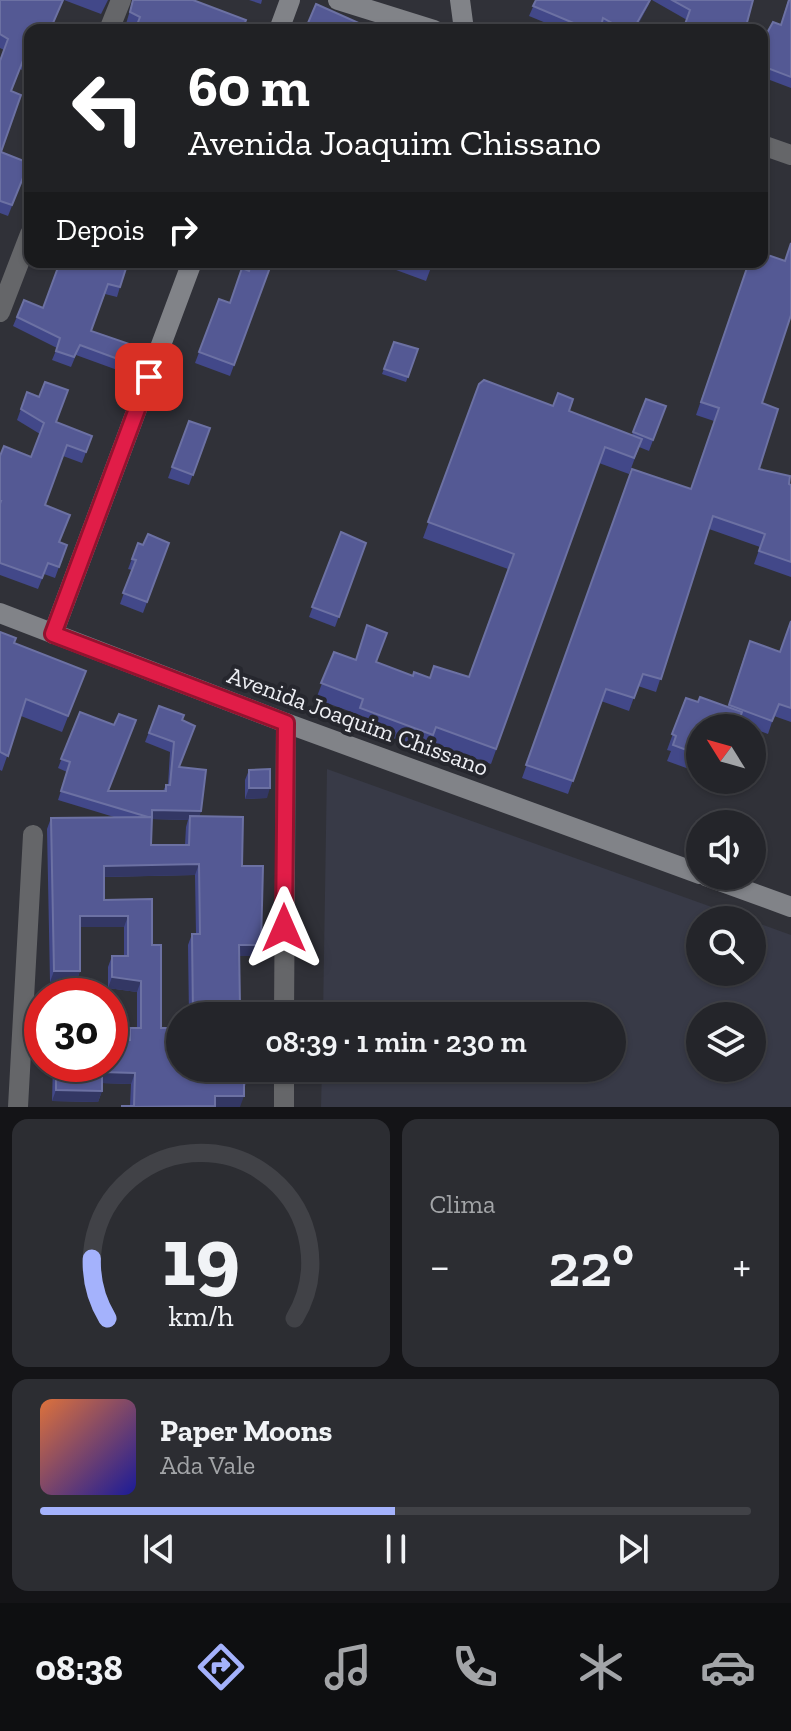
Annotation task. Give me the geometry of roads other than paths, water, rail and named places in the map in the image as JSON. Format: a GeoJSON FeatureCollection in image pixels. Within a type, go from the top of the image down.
{"type":"FeatureCollection","features":[{"type":"Feature","properties":{"kind":"street"},"geometry":{"type":"LineString","coordinates":[[111,24],[121,0]]}},
{"type":"Feature","properties":{"kind":"street"},"geometry":{"type":"LineString","coordinates":[[281,24],[290,0]]}},
{"type":"Feature","properties":{"kind":"street"},"geometry":{"type":"LineString","coordinates":[[338,0],[415,24]]}},
{"type":"Feature","properties":{"kind":"street"},"geometry":{"type":"LineString","coordinates":[[460,0],[463,24]]}},
{"type":"Feature","properties":{"kind":"street"},"geometry":{"type":"LineString","coordinates":[[768,147],[791,155]]}},
{"type":"Feature","properties":{"kind":"street"},"geometry":{"type":"LineString","coordinates":[[0,312],[24,250]]}},
{"type":"Feature","properties":{"kind":"street"},"geometry":{"type":"LineString","coordinates":[[53,634],[190,268]]}},
{"type":"Feature","properties":{"kind":"street","name":"Avenida Joaquim Chissano"},"geometry":{"type":"LineString","coordinates":[[0,613],[286,723],[686,869]]}},
{"type":"Feature","properties":{"kind":"street"},"geometry":{"type":"LineString","coordinates":[[284,1002],[286,723]]}},
{"type":"Feature","properties":{"kind":"street"},"geometry":{"type":"LineString","coordinates":[[18,1107],[33,835]]}},
{"type":"Feature","properties":{"kind":"street"},"geometry":{"type":"LineString","coordinates":[[744,890],[791,907]]}},
{"type":"Feature","properties":{"kind":"street"},"geometry":{"type":"LineString","coordinates":[[284,1082],[284,1107]]}}]}
